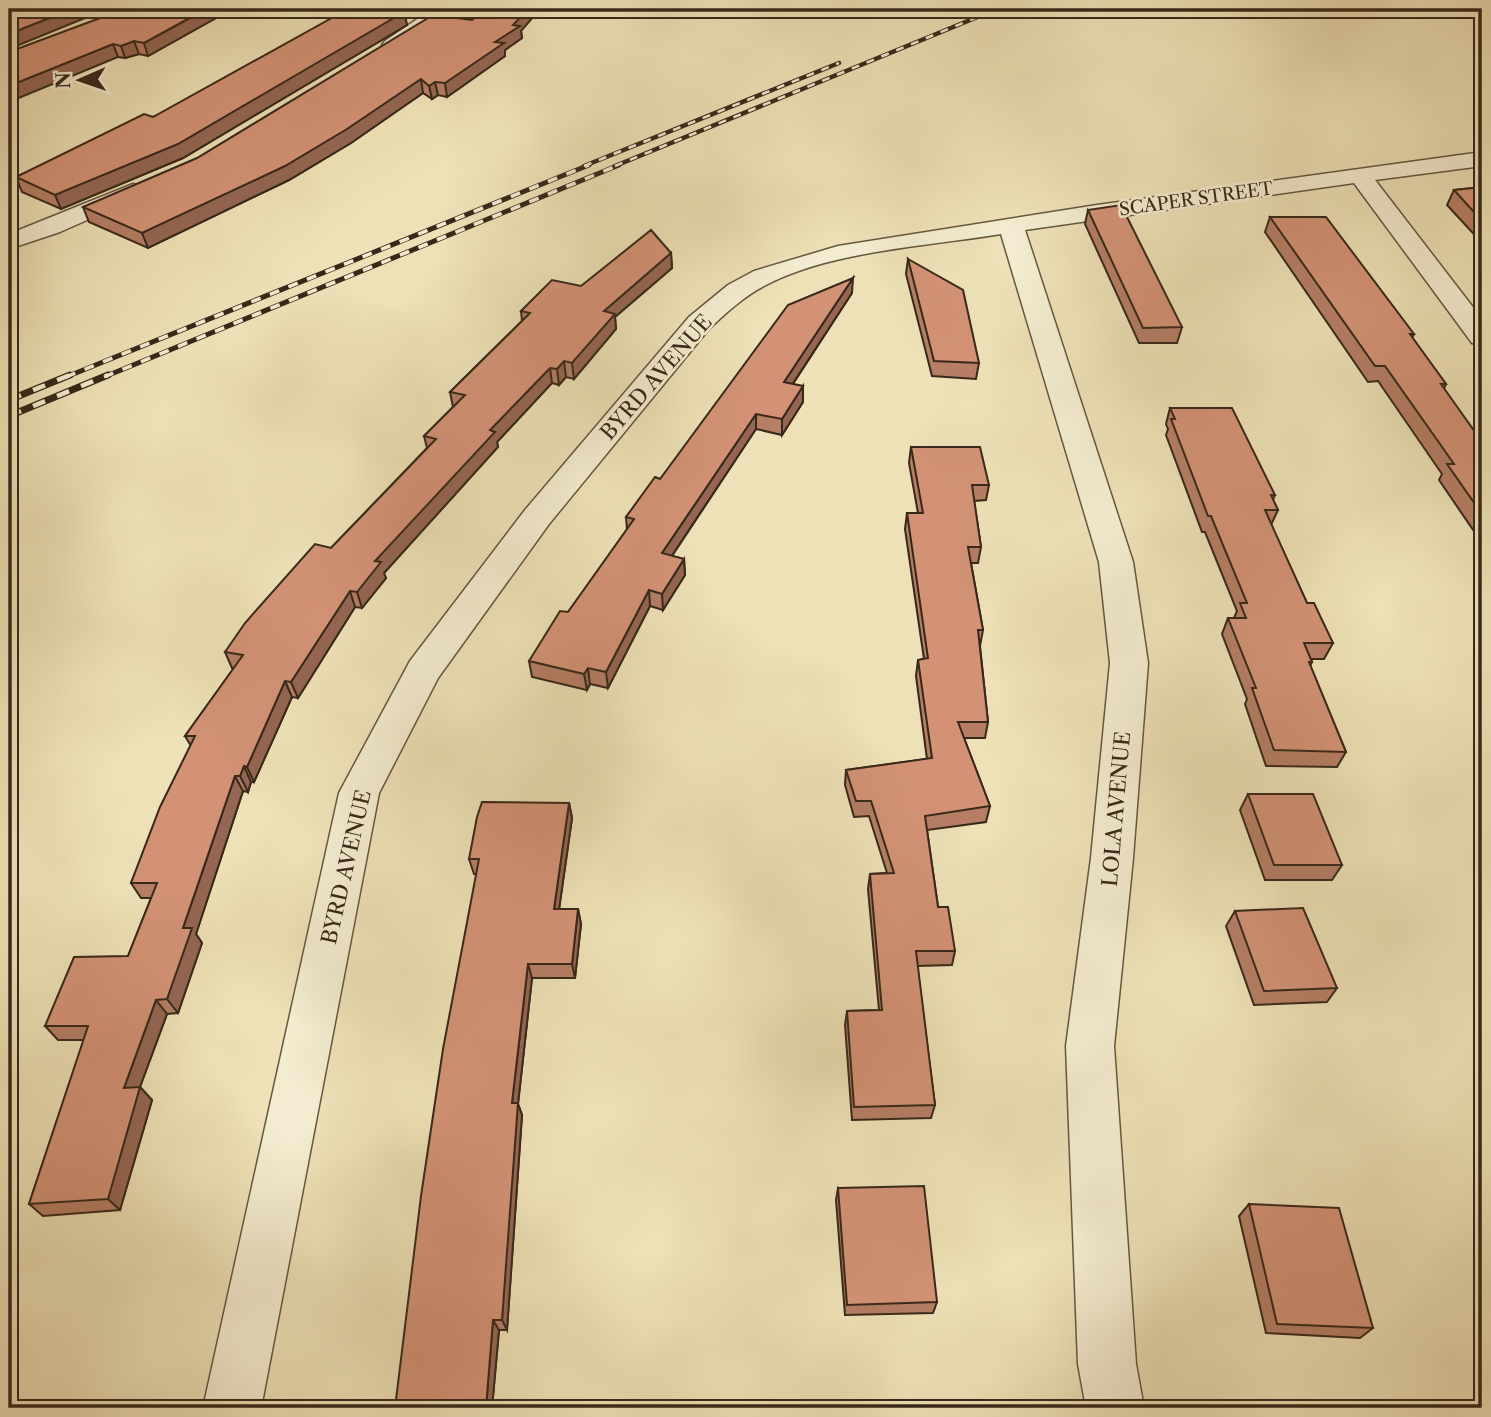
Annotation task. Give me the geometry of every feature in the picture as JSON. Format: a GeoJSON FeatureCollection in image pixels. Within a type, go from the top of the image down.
{"type":"FeatureCollection","features":[{"type":"Feature","properties":{"kind":"street"},"geometry":{"type":"LineString","coordinates":[[370,58],[418,29],[444,9]]}},
{"type":"Feature","properties":{"kind":"street","name":"SCAPER STREET"},"geometry":{"type":"LineString","coordinates":[[828,257],[1011,225],[1482,159]]}},
{"type":"Feature","properties":{"kind":"street"},"geometry":{"type":"LineString","coordinates":[[1360,176],[1482,337]]}},
{"type":"Feature","properties":{"kind":"street"},"geometry":{"type":"LineString","coordinates":[[9,242],[51,227],[157,180]]}},
{"type":"Feature","properties":{"kind":"street","name":"LOLA AVENUE"},"geometry":{"type":"LineString","coordinates":[[1011,225],[1116,562],[1129,663],[1112,858],[1090,1046],[1107,1364],[1115,1408]]}},
{"type":"Feature","properties":{"kind":"street","name":"BYRD AVENUE"},"geometry":{"type":"LineString","coordinates":[[232,1408],[359,793],[423,671],[537,517],[699,323],[727,297],[760,278],[791,265],[828,257]]}},
{"type":"Feature","properties":{"kind":"building"},"geometry":{"type":"Polygon","coordinates":[[[9,9],[72,9],[9,34],[9,9]]]}},
{"type":"Feature","properties":{"kind":"building"},"geometry":{"type":"Polygon","coordinates":[[[116,9],[206,9],[144,43],[134,41],[121,46],[113,44],[9,86],[9,52],[100,18],[116,9]]]}},
{"type":"Feature","properties":{"kind":"building"},"geometry":{"type":"Polygon","coordinates":[[[348,9],[404,12],[178,144],[55,195],[16,177],[144,114],[153,117],[348,9]]]}},
{"type":"Feature","properties":{"kind":"building"},"geometry":{"type":"Polygon","coordinates":[[[483,9],[528,9],[513,25],[520,26],[495,42],[504,43],[445,83],[435,82],[429,86],[421,79],[347,129],[285,166],[142,233],[83,207],[197,158],[433,15],[472,20],[483,9]]]}},
{"type":"Feature","properties":{"kind":"building"},"geometry":{"type":"Polygon","coordinates":[[[1482,187],[1482,221],[1454,190],[1482,187]]]}},
{"type":"Feature","properties":{"kind":"building"},"geometry":{"type":"Polygon","coordinates":[[[1121,205],[1182,327],[1143,328],[1088,210],[1121,205]]]}},
{"type":"Feature","properties":{"kind":"building"},"geometry":{"type":"Polygon","coordinates":[[[1270,217],[1326,217],[1414,334],[1410,334],[1446,384],[1441,384],[1482,442],[1482,514],[1447,464],[1454,464],[1385,366],[1375,366],[1270,217]]]}},
{"type":"Feature","properties":{"kind":"building"},"geometry":{"type":"Polygon","coordinates":[[[651,230],[671,253],[604,311],[615,314],[572,363],[564,361],[557,369],[550,368],[490,430],[495,432],[375,561],[381,562],[357,592],[350,591],[291,682],[285,681],[247,767],[244,766],[240,776],[235,776],[183,928],[192,928],[167,999],[156,1000],[124,1088],[140,1087],[108,1199],[29,1204],[88,1026],[45,1026],[74,957],[128,956],[157,883],[131,883],[160,807],[195,736],[185,736],[243,655],[225,652],[245,623],[315,544],[331,548],[436,439],[424,436],[465,395],[450,392],[530,313],[521,311],[552,280],[581,286],[651,230]]]}},
{"type":"Feature","properties":{"kind":"building"},"geometry":{"type":"Polygon","coordinates":[[[908,259],[963,290],[979,363],[934,361],[908,259]]]}},
{"type":"Feature","properties":{"kind":"building"},"geometry":{"type":"Polygon","coordinates":[[[853,278],[784,382],[803,386],[782,419],[756,414],[662,553],[684,559],[662,594],[649,590],[606,672],[588,668],[584,674],[529,661],[560,611],[568,612],[634,519],[626,517],[655,477],[660,479],[788,305],[853,278]]]}},
{"type":"Feature","properties":{"kind":"building"},"geometry":{"type":"Polygon","coordinates":[[[1170,408],[1232,408],[1275,495],[1271,495],[1278,510],[1265,510],[1307,603],[1314,603],[1333,643],[1304,643],[1312,662],[1309,662],[1346,752],[1274,750],[1252,688],[1256,688],[1228,618],[1246,618],[1240,603],[1247,603],[1211,516],[1208,516],[1171,419],[1175,419],[1170,408]]]}},
{"type":"Feature","properties":{"kind":"building"},"geometry":{"type":"Polygon","coordinates":[[[911,447],[980,447],[989,485],[972,485],[981,547],[968,547],[983,630],[978,630],[988,722],[958,722],[990,806],[925,816],[938,907],[948,907],[955,951],[916,951],[935,1105],[854,1107],[847,1011],[882,1010],[870,874],[894,873],[871,801],[856,801],[846,770],[932,758],[918,660],[928,658],[907,513],[923,513],[911,447]]]}},
{"type":"Feature","properties":{"kind":"building"},"geometry":{"type":"Polygon","coordinates":[[[1248,794],[1313,794],[1342,865],[1274,865],[1248,794]]]}},
{"type":"Feature","properties":{"kind":"building"},"geometry":{"type":"Polygon","coordinates":[[[482,802],[569,803],[554,909],[578,909],[572,964],[528,964],[512,1103],[518,1103],[502,1320],[493,1320],[486,1408],[395,1408],[421,1196],[443,1049],[479,859],[469,859],[482,802]]]}},
{"type":"Feature","properties":{"kind":"building"},"geometry":{"type":"Polygon","coordinates":[[[1303,908],[1337,988],[1264,991],[1235,911],[1303,908]]]}},
{"type":"Feature","properties":{"kind":"building"},"geometry":{"type":"Polygon","coordinates":[[[924,1186],[937,1302],[847,1305],[838,1188],[924,1186]]]}},
{"type":"Feature","properties":{"kind":"building"},"geometry":{"type":"Polygon","coordinates":[[[1249,1204],[1339,1208],[1373,1328],[1277,1324],[1249,1204]]]}},
{"type":"Feature","properties":{"kind":"building"},"geometry":{"type":"Polygon","coordinates":[[[1394,1406],[1395,1408],[1301,1408],[1394,1406]]]}},
{"type":"Feature","properties":{"kind":"railway"},"geometry":{"type":"LineString","coordinates":[[615,166],[997,9]]}},
{"type":"Feature","properties":{"kind":"railway"},"geometry":{"type":"LineString","coordinates":[[584,166],[839,63]]}},
{"type":"Feature","properties":{"kind":"railway"},"geometry":{"type":"LineString","coordinates":[[66,377],[589,165]]}},
{"type":"Feature","properties":{"kind":"railway"},"geometry":{"type":"LineString","coordinates":[[104,377],[619,165]]}},
{"type":"Feature","properties":{"kind":"railway"},"geometry":{"type":"LineString","coordinates":[[9,400],[70,375]]}},
{"type":"Feature","properties":{"kind":"railway"},"geometry":{"type":"LineString","coordinates":[[9,416],[108,375]]}}]}
